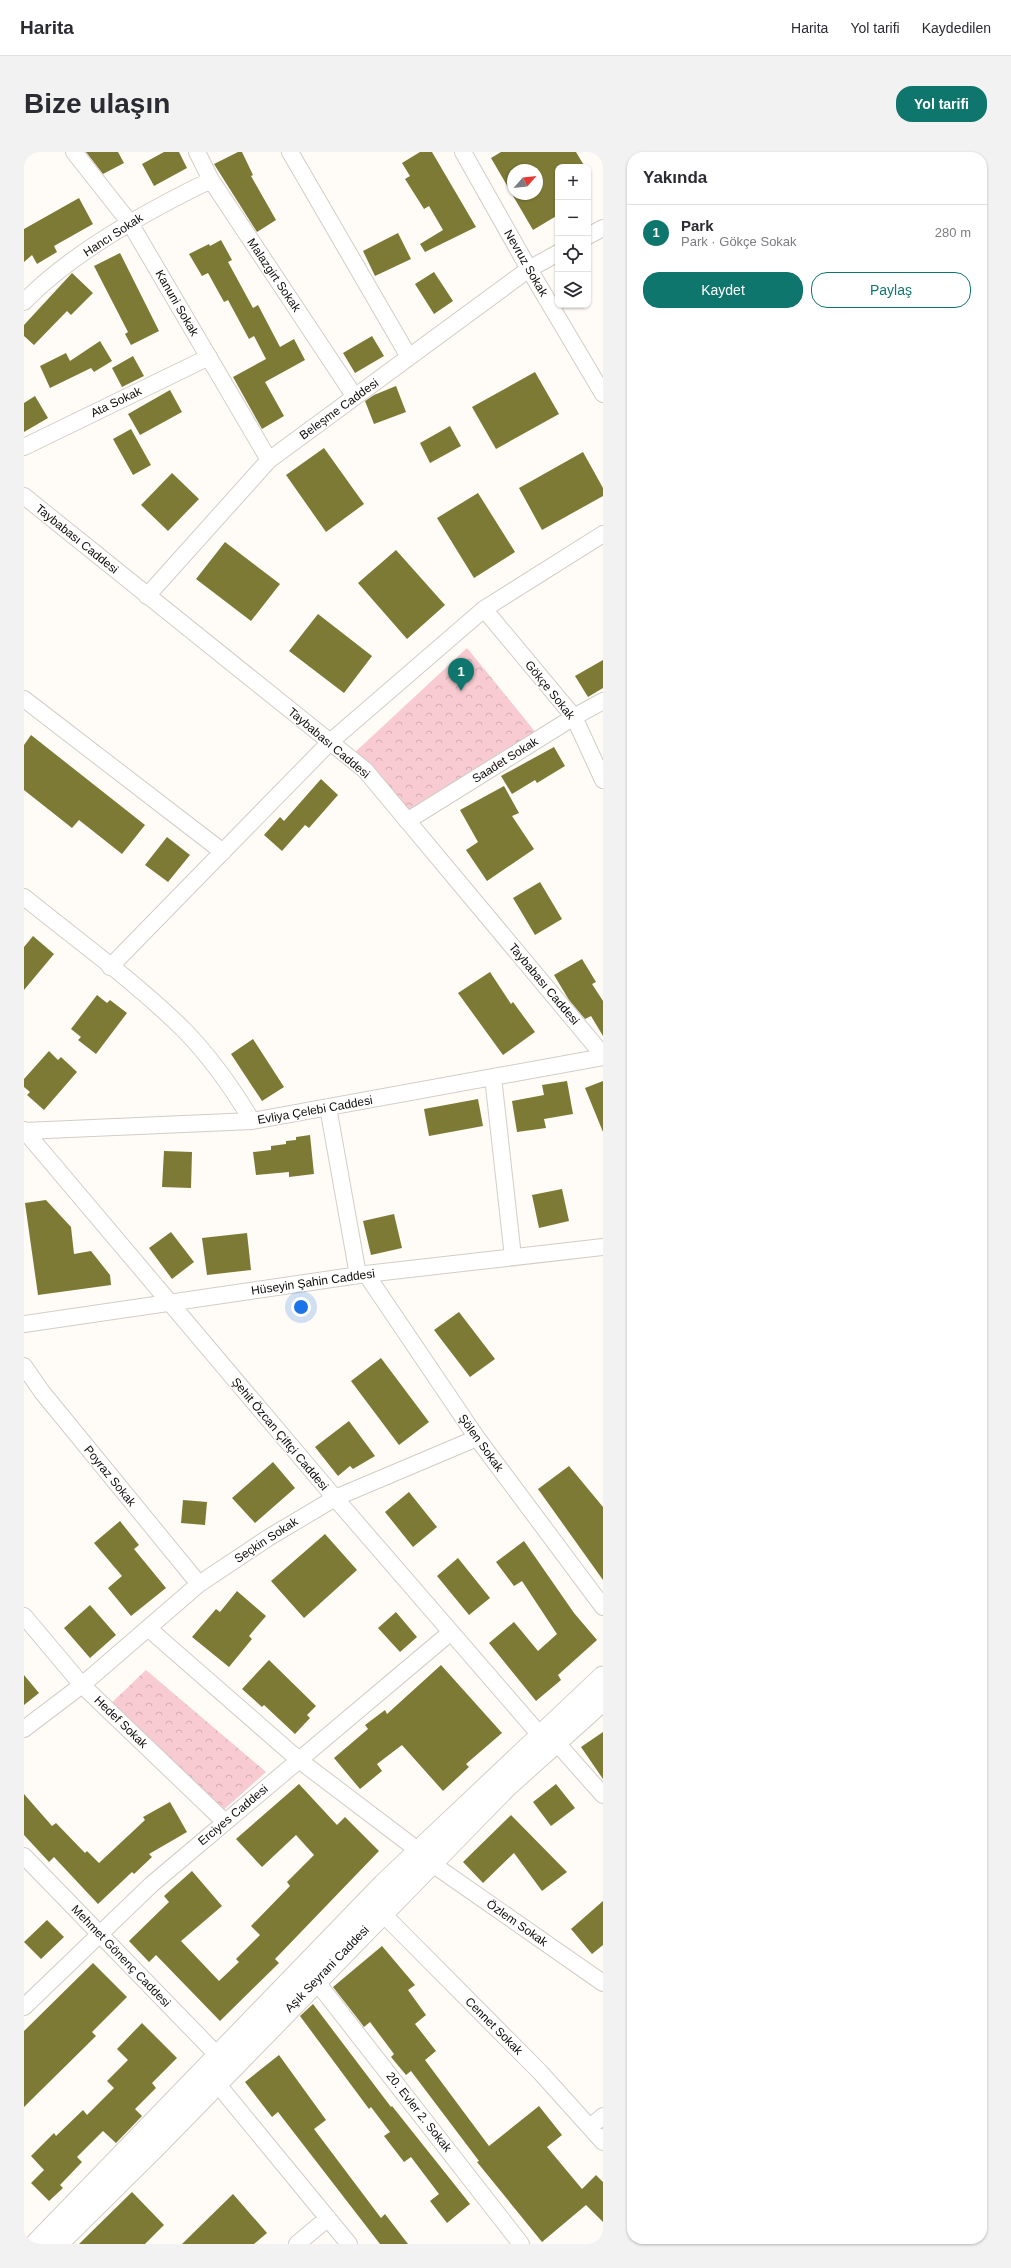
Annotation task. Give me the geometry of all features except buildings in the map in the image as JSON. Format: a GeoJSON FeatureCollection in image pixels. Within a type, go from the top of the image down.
{"type":"FeatureCollection","features":[{"type":"Feature","properties":{"kind":"main road"},"geometry":{"type":"LineString","coordinates":[[548,1738],[603,1677]]}},
{"type":"Feature","properties":{"kind":"main road","name":"Aşık Seyrani Caddesi"},"geometry":{"type":"LineString","coordinates":[[57,2244],[218,2069],[316,1981],[382,1913],[425,1857],[506,1787],[548,1738],[603,1700]]}},
{"type":"Feature","properties":{"kind":"main road"},"geometry":{"type":"LineString","coordinates":[[36,2244],[218,2069],[384,1884],[425,1857]]}},
{"type":"Feature","properties":{"kind":"street","name":"Kanuni Sokak"},"geometry":{"type":"LineString","coordinates":[[74,152],[130,223],[269,460]]}},
{"type":"Feature","properties":{"kind":"street","name":"Malazgirt Sokak"},"geometry":{"type":"LineString","coordinates":[[197,152],[211,180],[355,397]]}},
{"type":"Feature","properties":{"kind":"street"},"geometry":{"type":"LineString","coordinates":[[290,152],[408,357]]}},
{"type":"Feature","properties":{"kind":"street","name":"Nevruz Sokak"},"geometry":{"type":"LineString","coordinates":[[463,152],[528,269],[603,394]]}},
{"type":"Feature","properties":{"kind":"street","name":"Hancı Sokak"},"geometry":{"type":"LineString","coordinates":[[24,302],[89,250],[130,223],[211,180]]}},
{"type":"Feature","properties":{"kind":"street"},"geometry":{"type":"LineString","coordinates":[[591,234],[603,228]]}},
{"type":"Feature","properties":{"kind":"street","name":"Beleşme Caddesi"},"geometry":{"type":"LineString","coordinates":[[147,596],[269,460],[528,269],[555,255]]}},
{"type":"Feature","properties":{"kind":"street","name":"Ata Sokak"},"geometry":{"type":"LineString","coordinates":[[24,448],[209,357]]}},
{"type":"Feature","properties":{"kind":"street","name":"Taybabası Caddesi"},"geometry":{"type":"LineString","coordinates":[[24,496],[365,770],[603,1056]]}},
{"type":"Feature","properties":{"kind":"street"},"geometry":{"type":"LineString","coordinates":[[110,967],[330,742],[484,609],[603,534]]}},
{"type":"Feature","properties":{"kind":"street","name":"Gökçe Sokak"},"geometry":{"type":"LineString","coordinates":[[484,609],[574,717],[603,780]]}},
{"type":"Feature","properties":{"kind":"street","name":"Saadet Sokak"},"geometry":{"type":"LineString","coordinates":[[407,821],[574,717],[603,701]]}},
{"type":"Feature","properties":{"kind":"street"},"geometry":{"type":"LineString","coordinates":[[26,705],[223,852]]}},
{"type":"Feature","properties":{"kind":"street"},"geometry":{"type":"LineString","coordinates":[[24,897],[163,1011],[186,1032],[223,1076],[252,1121]]}},
{"type":"Feature","properties":{"kind":"street","name":"Evliya Çelebi Caddesi"},"geometry":{"type":"LineString","coordinates":[[24,1131],[252,1121],[603,1056]]}},
{"type":"Feature","properties":{"kind":"street"},"geometry":{"type":"LineString","coordinates":[[493,1077],[513,1257]]}},
{"type":"Feature","properties":{"kind":"street"},"geometry":{"type":"LineString","coordinates":[[328,1107],[362,1275]]}},
{"type":"Feature","properties":{"kind":"street","name":"Şehit Özcan Çiftçi Caddesi"},"geometry":{"type":"LineString","coordinates":[[24,1131],[335,1498],[451,1632],[603,1796]]}},
{"type":"Feature","properties":{"kind":"street","name":"Hüseyin Şahin Caddesi"},"geometry":{"type":"LineString","coordinates":[[24,1324],[362,1275],[603,1247]]}},
{"type":"Feature","properties":{"kind":"street","name":"Şölen Sokak"},"geometry":{"type":"LineString","coordinates":[[362,1275],[477,1438],[603,1607]]}},
{"type":"Feature","properties":{"kind":"street","name":"Poyraz Sokak"},"geometry":{"type":"LineString","coordinates":[[24,1366],[42,1392],[199,1584]]}},
{"type":"Feature","properties":{"kind":"street","name":"Seçkin Sokak"},"geometry":{"type":"LineString","coordinates":[[24,1729],[82,1685],[199,1584],[275,1534],[335,1498],[477,1438]]}},
{"type":"Feature","properties":{"kind":"street","name":"Hedef Sokak"},"geometry":{"type":"LineString","coordinates":[[24,1616],[82,1685],[225,1822]]}},
{"type":"Feature","properties":{"kind":"street","name":"Özlem Sokak"},"geometry":{"type":"LineString","coordinates":[[148,1629],[299,1760],[425,1857],[603,1983]]}},
{"type":"Feature","properties":{"kind":"street","name":"Erciyes Caddesi"},"geometry":{"type":"LineString","coordinates":[[24,2007],[152,1884],[451,1632]]}},
{"type":"Feature","properties":{"kind":"street","name":"Mehmet Gönenç Caddesi"},"geometry":{"type":"LineString","coordinates":[[24,1856],[100,1934],[218,2069],[348,2244]]}},
{"type":"Feature","properties":{"kind":"street","name":"Cennet Sokak"},"geometry":{"type":"LineString","coordinates":[[382,1913],[540,2072],[603,2142]]}},
{"type":"Feature","properties":{"kind":"street","name":"20. Evler 2. Sokak"},"geometry":{"type":"LineString","coordinates":[[316,1981],[521,2244]]}},
{"type":"Feature","properties":{"kind":"street"},"geometry":{"type":"LineString","coordinates":[[590,2127],[603,2116]]}},
{"type":"Feature","properties":{"kind":"street"},"geometry":{"type":"LineString","coordinates":[[297,2244],[328,2218]]}},
{"type":"Feature","properties":{"kind":"green space"},"geometry":{"type":"Polygon","coordinates":[[[467,648],[537,734],[405,814],[351,756],[467,648]]]}},
{"type":"Feature","properties":{"kind":"green space"},"geometry":{"type":"Polygon","coordinates":[[[146,1670],[266,1772],[211,1821],[102,1712],[146,1670]]]}},
{"type":"Feature","properties":{"kind":"place","name":"Park"},"geometry":{"type":"Point","coordinates":[461,691]}}]}
